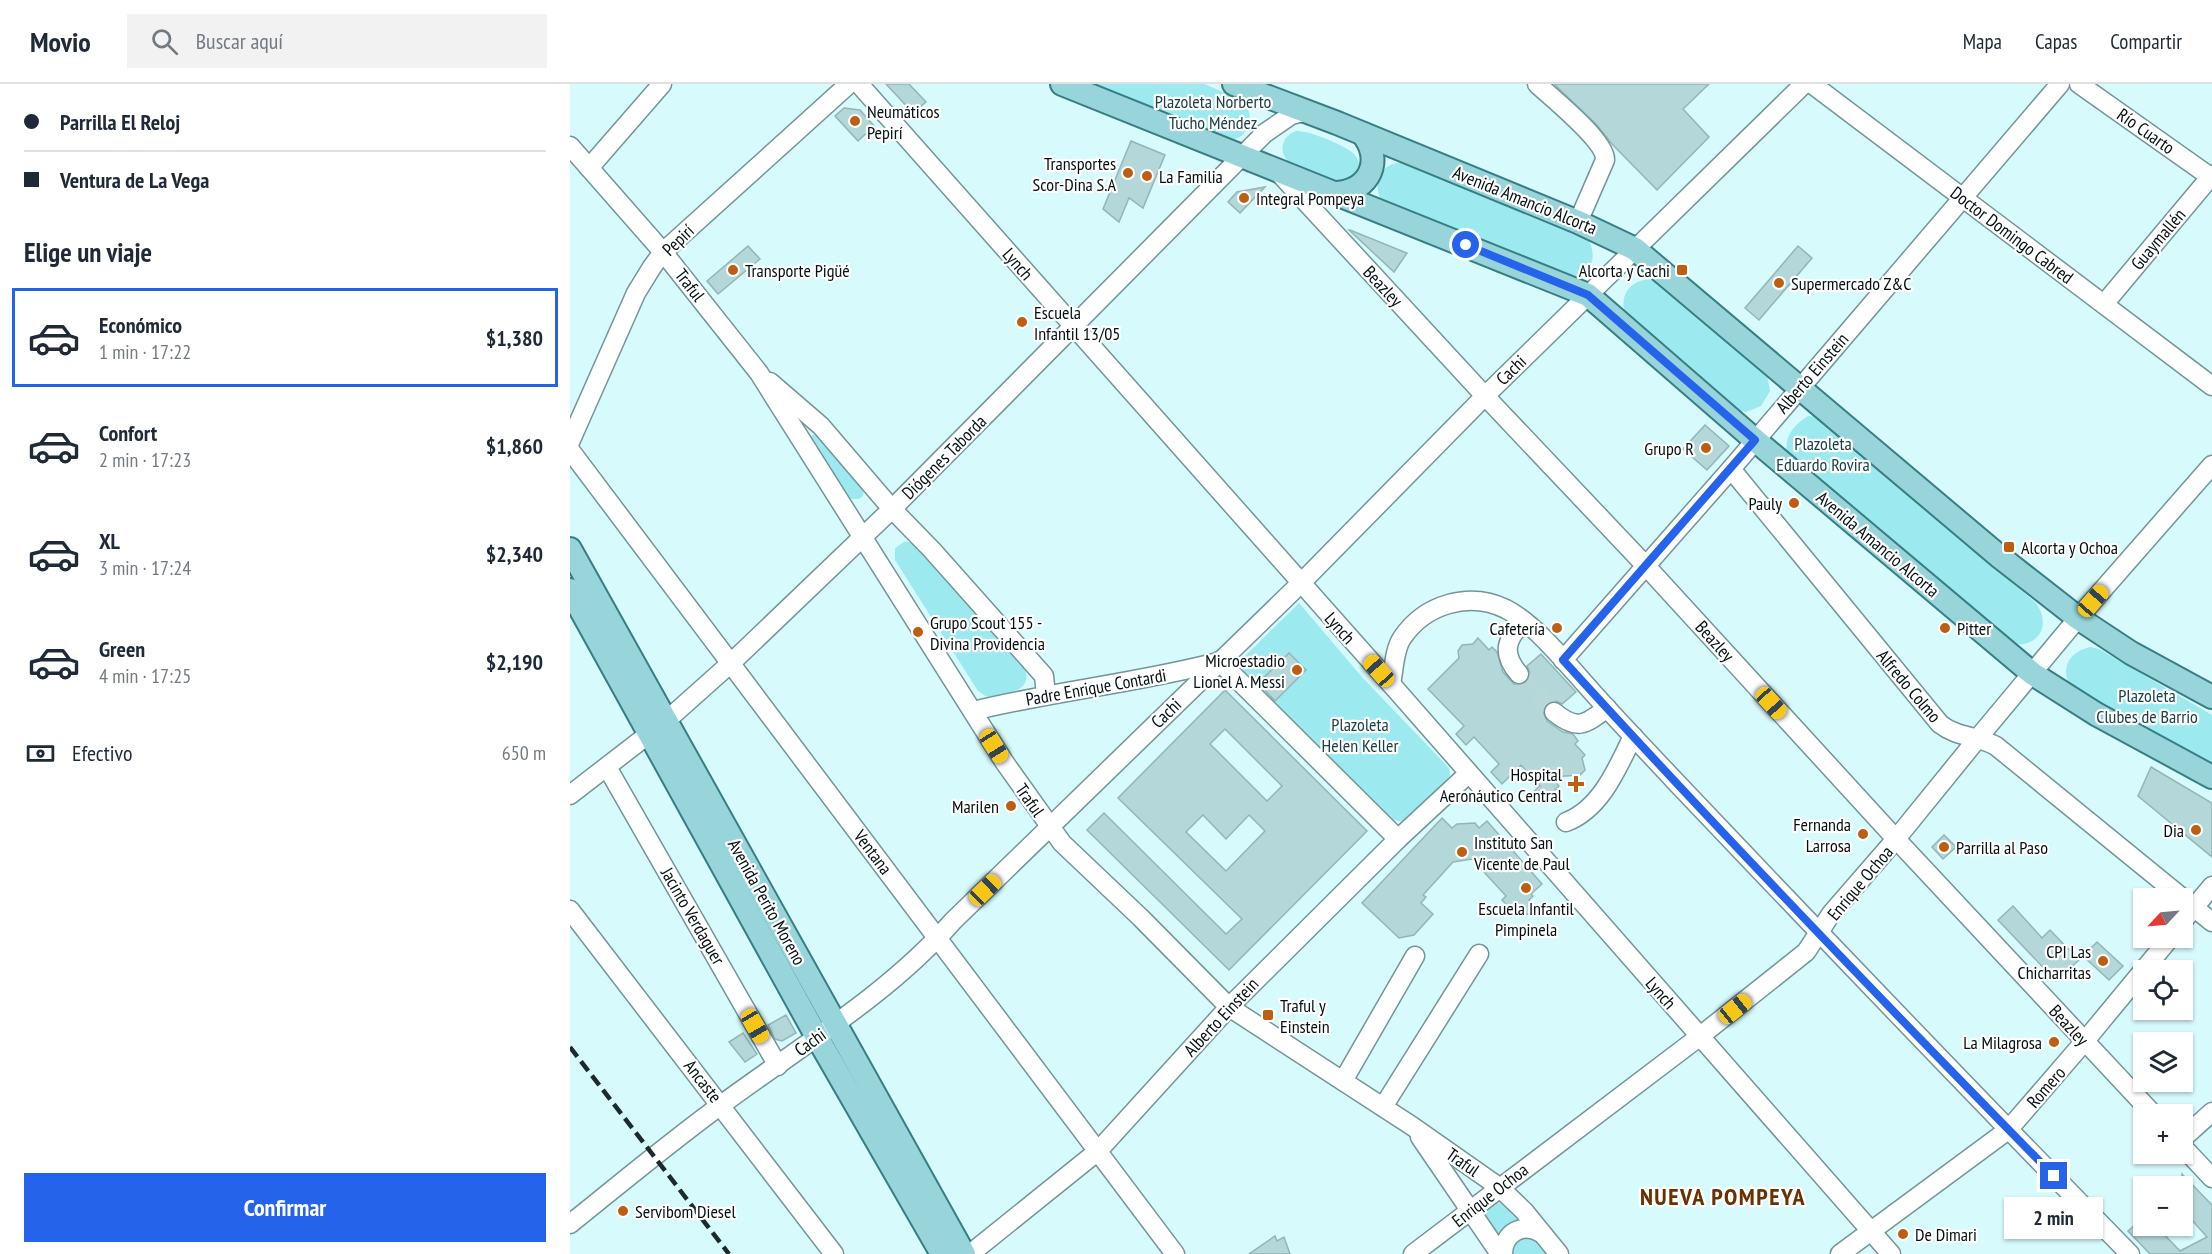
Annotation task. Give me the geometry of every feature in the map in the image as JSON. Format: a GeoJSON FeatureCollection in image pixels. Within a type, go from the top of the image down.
{"type":"FeatureCollection","features":[{"type":"Feature","properties":{"kind":"main road","name":"Avenida Amancio Alcorta"},"geometry":{"type":"LineString","coordinates":[[1062,84],[1588,295],[1755,440],[2033,674],[2096,714],[2212,777]]}},
{"type":"Feature","properties":{"kind":"main road","name":"Avenida Amancio Alcorta"},"geometry":{"type":"LineString","coordinates":[[1234,84],[1308,111],[1578,222],[1635,249],[2000,557],[2078,618],[2131,652],[2210,692]]}},
{"type":"Feature","properties":{"kind":"main road"},"geometry":{"type":"LineString","coordinates":[[1337,193],[1357,188],[1370,173],[1373,152],[1370,142],[1363,134]]}},
{"type":"Feature","properties":{"kind":"main road","name":"Avenida Perito Moreno"},"geometry":{"type":"LineString","coordinates":[[570,549],[658,726],[826,1031],[942,1254]]}},
{"type":"Feature","properties":{"kind":"main road","name":"Avenida Perito Moreno"},"geometry":{"type":"LineString","coordinates":[[570,590],[658,726]]}},
{"type":"Feature","properties":{"kind":"main road","name":"Avenida Perito Moreno"},"geometry":{"type":"LineString","coordinates":[[826,1031],[964,1254]]}},
{"type":"Feature","properties":{"kind":"street"},"geometry":{"type":"LineString","coordinates":[[589,168],[662,84]]}},
{"type":"Feature","properties":{"kind":"street","name":"Pepirí"},"geometry":{"type":"LineString","coordinates":[[570,442],[636,293],[651,267],[663,252],[849,84]]}},
{"type":"Feature","properties":{"kind":"street","name":"Lynch"},"geometry":{"type":"LineString","coordinates":[[859,84],[1391,684],[1891,1254]]}},
{"type":"Feature","properties":{"kind":"street"},"geometry":{"type":"LineString","coordinates":[[1537,84],[1597,140],[1605,153],[1605,160],[1578,222]]}},
{"type":"Feature","properties":{"kind":"street","name":"Cachi"},"geometry":{"type":"LineString","coordinates":[[570,1224],[721,1105],[826,1031],[922,955],[952,921],[1300,584],[1485,396],[1804,84]]}},
{"type":"Feature","properties":{"kind":"street","name":"Doctor Domingo Cabred"},"geometry":{"type":"LineString","coordinates":[[1812,84],[2212,386]]}},
{"type":"Feature","properties":{"kind":"street","name":"Alberto Einstein"},"geometry":{"type":"LineString","coordinates":[[1563,660],[1731,470],[2060,84]]}},
{"type":"Feature","properties":{"kind":"street","name":"Río Cuarto"},"geometry":{"type":"LineString","coordinates":[[2079,84],[2211,176]]}},
{"type":"Feature","properties":{"kind":"street","name":"Diógenes Taborda"},"geometry":{"type":"LineString","coordinates":[[570,795],[658,726],[731,663],[892,509],[1274,125],[1291,115],[1308,111]]}},
{"type":"Feature","properties":{"kind":"street","name":"Traful"},"geometry":{"type":"LineString","coordinates":[[570,146],[663,252],[759,373],[1005,763],[1062,843],[1141,918],[1229,1007],[1412,1126],[1499,1187],[1524,1211],[1559,1254]]}},
{"type":"Feature","properties":{"kind":"street","name":"Beazley"},"geometry":{"type":"LineString","coordinates":[[1275,169],[2144,1104]]}},
{"type":"Feature","properties":{"kind":"street","name":"Guaymallén"},"geometry":{"type":"LineString","coordinates":[[2104,304],[2211,176]]}},
{"type":"Feature","properties":{"kind":"street","name":"Traful"},"geometry":{"type":"LineString","coordinates":[[759,373],[821,426],[892,509],[932,550],[1044,676],[1046,695]]}},
{"type":"Feature","properties":{"kind":"street","name":"Ventana"},"geometry":{"type":"LineString","coordinates":[[570,450],[1174,1254]]}},
{"type":"Feature","properties":{"kind":"street","name":"Enrique Ochoa"},"geometry":{"type":"LineString","coordinates":[[1413,1254],[1699,1037],[1806,952],[1820,934],[1831,914],[1896,839],[2078,618],[2212,465]]}},
{"type":"Feature","properties":{"kind":"street","name":"Alfredo Colmo"},"geometry":{"type":"LineString","coordinates":[[1731,470],[1940,724],[1951,732],[1978,738],[1996,746],[2157,888]]}},
{"type":"Feature","properties":{"kind":"street"},"geometry":{"type":"LineString","coordinates":[[1391,684],[1401,639],[1417,622],[1436,608],[1456,601],[1477,601],[1504,608],[1524,621],[1820,934],[2130,1254]]}},
{"type":"Feature","properties":{"kind":"street"},"geometry":{"type":"LineString","coordinates":[[1519,674],[1511,662],[1508,644],[1511,635],[1524,621]]}},
{"type":"Feature","properties":{"kind":"street"},"geometry":{"type":"LineString","coordinates":[[1219,661],[1398,839]]}},
{"type":"Feature","properties":{"kind":"street","name":"Padre Enrique Contardi"},"geometry":{"type":"LineString","coordinates":[[973,711],[1046,695],[1185,670],[1219,661]]}},
{"type":"Feature","properties":{"kind":"street"},"geometry":{"type":"LineString","coordinates":[[1554,712],[1565,721],[1576,725],[1589,722],[1607,708]]}},
{"type":"Feature","properties":{"kind":"street"},"geometry":{"type":"LineString","coordinates":[[1566,822],[1585,812],[1602,793],[1633,736]]}},
{"type":"Feature","properties":{"kind":"street","name":"Jacinto Verdaguer"},"geometry":{"type":"LineString","coordinates":[[607,767],[778,1066]]}},
{"type":"Feature","properties":{"kind":"street","name":"Alberto Einstein"},"geometry":{"type":"LineString","coordinates":[[970,1254],[1098,1151],[1229,1007],[1398,839],[1468,774]]}},
{"type":"Feature","properties":{"kind":"street"},"geometry":{"type":"LineString","coordinates":[[2193,909],[2212,886]]}},
{"type":"Feature","properties":{"kind":"street","name":"Ancaste"},"geometry":{"type":"LineString","coordinates":[[570,910],[834,1254]]}},
{"type":"Feature","properties":{"kind":"street","name":"Alfredo Colmo"},"geometry":{"type":"LineString","coordinates":[[2193,916],[2212,922]]}},
{"type":"Feature","properties":{"kind":"street","name":"Romero"},"geometry":{"type":"LineString","coordinates":[[1840,1254],[2008,1130],[2162,948]]}},
{"type":"Feature","properties":{"kind":"street"},"geometry":{"type":"LineString","coordinates":[[1383,1107],[1479,954]]}},
{"type":"Feature","properties":{"kind":"street"},"geometry":{"type":"LineString","coordinates":[[1344,1081],[1415,956]]}},
{"type":"Feature","properties":{"kind":"street"},"geometry":{"type":"LineString","coordinates":[[2193,1129],[2212,1112]]}},
{"type":"Feature","properties":{"kind":"street","name":"Traful"},"geometry":{"type":"LineString","coordinates":[[1412,1126],[1502,1254]]}},
{"type":"Feature","properties":{"kind":"street"},"geometry":{"type":"LineString","coordinates":[[2193,1158],[2212,1178]]}},
{"type":"Feature","properties":{"kind":"street"},"geometry":{"type":"LineString","coordinates":[[1502,1254],[1506,1240],[1514,1231],[1530,1228],[1541,1233]]}},
{"type":"Feature","properties":{"kind":"green space","name":"Plazoleta Norberto Tucho Méndez"},"geometry":{"type":"Polygon","coordinates":[[[1084,84],[1205,84],[1244,102],[1249,114],[1248,127],[1240,137],[1227,140],[1084,84]]]}},
{"type":"Feature","properties":{"kind":"green space"},"geometry":{"type":"Polygon","coordinates":[[[1296,131],[1317,135],[1353,153],[1359,170],[1343,185],[1291,164],[1284,155],[1283,146],[1287,137],[1296,131]]]}},
{"type":"Feature","properties":{"kind":"green space"},"geometry":{"type":"Polygon","coordinates":[[[1402,162],[1587,237],[1593,257],[1589,269],[1572,281],[1381,200],[1378,193],[1380,175],[1389,166],[1402,162]]]}},
{"type":"Feature","properties":{"kind":"green space"},"geometry":{"type":"Polygon","coordinates":[[[1648,279],[1656,281],[1767,375],[1770,391],[1761,406],[1746,412],[1737,410],[1624,311],[1624,299],[1628,289],[1648,279]]]}},
{"type":"Feature","properties":{"kind":"green space","name":"Plazoleta Eduardo Rovira"},"geometry":{"type":"Polygon","coordinates":[[[1808,416],[1818,417],[1830,423],[2035,602],[2043,619],[2040,634],[2028,643],[2010,644],[1787,454],[1788,437],[1808,416]]]}},
{"type":"Feature","properties":{"kind":"green space"},"geometry":{"type":"Polygon","coordinates":[[[812,435],[817,435],[864,489],[863,496],[859,499],[851,499],[811,440],[812,435]]]}},
{"type":"Feature","properties":{"kind":"green space"},"geometry":{"type":"Polygon","coordinates":[[[904,542],[915,545],[934,565],[1025,670],[1025,684],[1021,688],[987,697],[978,691],[895,560],[895,548],[904,542]]]}},
{"type":"Feature","properties":{"kind":"green space","name":"Plazoleta Helen Keller"},"geometry":{"type":"Polygon","coordinates":[[[1299,603],[1362,677],[1449,768],[1450,775],[1447,780],[1411,816],[1400,821],[1394,820],[1379,809],[1234,667],[1299,603]]]}},
{"type":"Feature","properties":{"kind":"green space","name":"Plazoleta Clubes de Barrio"},"geometry":{"type":"Polygon","coordinates":[[[2091,647],[2099,649],[2212,715],[2212,771],[2070,686],[2066,672],[2069,661],[2077,652],[2091,647]]]}},
{"type":"Feature","properties":{"kind":"green space"},"geometry":{"type":"Polygon","coordinates":[[[1495,1202],[1505,1204],[1520,1222],[1499,1241],[1484,1216],[1488,1207],[1495,1202]]]}},
{"type":"Feature","properties":{"kind":"green space"},"geometry":{"type":"Polygon","coordinates":[[[1533,1237],[1547,1254],[1510,1254],[1515,1238],[1533,1237]]]}},
{"type":"Feature","properties":{"kind":"building"},"geometry":{"type":"Polygon","coordinates":[[[886,84],[909,84],[926,102],[913,113],[886,84]]]}},
{"type":"Feature","properties":{"kind":"building"},"geometry":{"type":"Polygon","coordinates":[[[1554,84],[1709,84],[1683,109],[1709,137],[1657,190],[1612,144],[1596,124],[1554,84]]]}},
{"type":"Feature","properties":{"kind":"building","name":"Neumáticos Pepirí"},"geometry":{"type":"Polygon","coordinates":[[[844,108],[860,110],[874,126],[858,141],[835,116],[844,108]]]}},
{"type":"Feature","properties":{"kind":"building"},"geometry":{"type":"Polygon","coordinates":[[[1131,141],[1165,155],[1143,208],[1129,198],[1119,222],[1103,209],[1131,141]]]}},
{"type":"Feature","properties":{"kind":"building","name":"Integral Pompeya"},"geometry":{"type":"Polygon","coordinates":[[[1265,187],[1240,213],[1228,202],[1237,192],[1265,187]]]}},
{"type":"Feature","properties":{"kind":"building"},"geometry":{"type":"Polygon","coordinates":[[[1350,230],[1407,253],[1394,272],[1350,230]]]}},
{"type":"Feature","properties":{"kind":"building","name":"Transporte Pigüé"},"geometry":{"type":"Polygon","coordinates":[[[748,246],[760,259],[718,294],[707,281],[748,246]]]}},
{"type":"Feature","properties":{"kind":"building","name":"Supermercado Z&C"},"geometry":{"type":"Polygon","coordinates":[[[1798,246],[1812,258],[1759,320],[1745,308],[1798,246]]]}},
{"type":"Feature","properties":{"kind":"building","name":"Grupo R"},"geometry":{"type":"Polygon","coordinates":[[[1705,425],[1729,446],[1707,470],[1683,449],[1705,425]]]}},
{"type":"Feature","properties":{"kind":"building"},"geometry":{"type":"Polygon","coordinates":[[[1478,638],[1489,650],[1492,647],[1497,652],[1503,672],[1514,684],[1526,683],[1530,673],[1527,666],[1541,654],[1576,692],[1562,704],[1556,701],[1549,702],[1543,711],[1547,721],[1563,732],[1573,734],[1578,741],[1575,744],[1585,755],[1582,758],[1585,770],[1580,775],[1551,777],[1559,786],[1542,803],[1532,793],[1540,786],[1521,765],[1502,784],[1491,772],[1499,764],[1474,737],[1466,745],[1456,734],[1464,726],[1428,689],[1459,658],[1458,651],[1462,645],[1473,644],[1478,638]]]}},
{"type":"Feature","properties":{"kind":"building"},"geometry":{"type":"Polygon","coordinates":[[[1289,653],[1306,670],[1275,701],[1258,683],[1289,653]]]}},
{"type":"Feature","properties":{"kind":"building"},"geometry":{"type":"Polygon","coordinates":[[[1225,690],[1367,831],[1229,970],[1087,830],[1104,813],[1226,934],[1242,919],[1118,798],[1225,690]],[[1225,729],[1210,744],[1267,801],[1282,786],[1225,729]],[[1203,815],[1186,832],[1226,871],[1265,831],[1249,815],[1226,839],[1203,815]]]}},
{"type":"Feature","properties":{"kind":"building","name":"Dia"},"geometry":{"type":"Polygon","coordinates":[[[2151,767],[2212,803],[2212,857],[2138,796],[2151,767]]]}},
{"type":"Feature","properties":{"kind":"building"},"geometry":{"type":"Polygon","coordinates":[[[1442,818],[1452,828],[1457,824],[1475,823],[1479,828],[1487,821],[1542,884],[1531,894],[1533,896],[1529,900],[1540,912],[1517,916],[1502,900],[1506,896],[1472,859],[1453,862],[1423,895],[1426,897],[1421,903],[1433,914],[1414,935],[1399,938],[1362,903],[1442,818]]]}},
{"type":"Feature","properties":{"kind":"building","name":"Parrilla al Paso"},"geometry":{"type":"Polygon","coordinates":[[[1944,835],[1956,847],[1943,859],[1932,847],[1944,835]]]}},
{"type":"Feature","properties":{"kind":"building"},"geometry":{"type":"Polygon","coordinates":[[[2013,906],[2042,938],[2050,930],[2079,960],[2056,981],[1998,920],[2013,906]]]}},
{"type":"Feature","properties":{"kind":"building","name":"CPI Las Chicharritas"},"geometry":{"type":"Polygon","coordinates":[[[2097,942],[2123,966],[2109,980],[2083,956],[2097,942]]]}},
{"type":"Feature","properties":{"kind":"building"},"geometry":{"type":"Polygon","coordinates":[[[786,1015],[796,1033],[782,1041],[775,1039],[768,1025],[786,1015]]]}},
{"type":"Feature","properties":{"kind":"building"},"geometry":{"type":"Polygon","coordinates":[[[743,1033],[757,1054],[745,1062],[729,1042],[743,1033]]]}},
{"type":"Feature","properties":{"kind":"building"},"geometry":{"type":"Polygon","coordinates":[[[2193,1185],[2212,1205],[2212,1254],[2150,1254],[2128,1231],[2133,1227],[2133,1236],[2166,1236],[2180,1251],[2207,1237],[2193,1221],[2193,1185]]]}},
{"type":"Feature","properties":{"kind":"building"},"geometry":{"type":"Polygon","coordinates":[[[1275,1236],[1277,1241],[1284,1237],[1290,1254],[1249,1254],[1275,1236]]]}},
{"type":"Feature","properties":{"kind":"tunnel"},"geometry":{"type":"LineString","coordinates":[[1519,674],[1554,712]]}},
{"type":"Feature","properties":{"kind":"railway"},"geometry":{"type":"LineString","coordinates":[[570,1047],[729,1254]]}},
{"type":"Feature","properties":{"kind":"place","name":"Neumáticos Pepirí"},"geometry":{"type":"Point","coordinates":[855,121]}},
{"type":"Feature","properties":{"kind":"place","name":"Transportes Scor-Dina S.A"},"geometry":{"type":"Point","coordinates":[1128,173]}},
{"type":"Feature","properties":{"kind":"place","name":"La Familia"},"geometry":{"type":"Point","coordinates":[1147,176]}},
{"type":"Feature","properties":{"kind":"place","name":"Integral Pompeya"},"geometry":{"type":"Point","coordinates":[1244,198]}},
{"type":"Feature","properties":{"kind":"place","name":"Transporte Pigüé"},"geometry":{"type":"Point","coordinates":[733,270]}},
{"type":"Feature","properties":{"kind":"place","name":"Alcorta y Cachi"},"geometry":{"type":"Point","coordinates":[1682,270]}},
{"type":"Feature","properties":{"kind":"place","name":"Supermercado Z&C"},"geometry":{"type":"Point","coordinates":[1779,283]}},
{"type":"Feature","properties":{"kind":"place","name":"Escuela Infantil 13/05"},"geometry":{"type":"Point","coordinates":[1022,322]}},
{"type":"Feature","properties":{"kind":"place","name":"Grupo R"},"geometry":{"type":"Point","coordinates":[1706,448]}},
{"type":"Feature","properties":{"kind":"place","name":"Pauly"},"geometry":{"type":"Point","coordinates":[1794,503]}},
{"type":"Feature","properties":{"kind":"place","name":"Alcorta y Ochoa"},"geometry":{"type":"Point","coordinates":[2009,547]}},
{"type":"Feature","properties":{"kind":"place","name":"Cafetería"},"geometry":{"type":"Point","coordinates":[1557,628]}},
{"type":"Feature","properties":{"kind":"place","name":"Pitter"},"geometry":{"type":"Point","coordinates":[1945,628]}},
{"type":"Feature","properties":{"kind":"place","name":"Grupo Scout 155 - Divina Providencia"},"geometry":{"type":"Point","coordinates":[918,632]}},
{"type":"Feature","properties":{"kind":"place","name":"Microestadio Lionel A. Messi"},"geometry":{"type":"Point","coordinates":[1297,670]}},
{"type":"Feature","properties":{"kind":"place","name":"Hospital Aeronáutico Central"},"geometry":{"type":"Point","coordinates":[1576,784]}},
{"type":"Feature","properties":{"kind":"place","name":"Marilen"},"geometry":{"type":"Point","coordinates":[1011,806]}},
{"type":"Feature","properties":{"kind":"place","name":"Dia"},"geometry":{"type":"Point","coordinates":[2196,830]}},
{"type":"Feature","properties":{"kind":"place","name":"Fernanda Larrosa"},"geometry":{"type":"Point","coordinates":[1863,834]}},
{"type":"Feature","properties":{"kind":"place","name":"Parrilla al Paso"},"geometry":{"type":"Point","coordinates":[1944,847]}},
{"type":"Feature","properties":{"kind":"place","name":"Instituto San Vicente de Paul"},"geometry":{"type":"Point","coordinates":[1462,852]}},
{"type":"Feature","properties":{"kind":"place","name":"Escuela Infantil Pimpinela"},"geometry":{"type":"Point","coordinates":[1526,888]}},
{"type":"Feature","properties":{"kind":"place","name":"CPI Las Chicharritas"},"geometry":{"type":"Point","coordinates":[2103,961]}},
{"type":"Feature","properties":{"kind":"place","name":"Traful y Einstein"},"geometry":{"type":"Point","coordinates":[1268,1015]}},
{"type":"Feature","properties":{"kind":"place","name":"La Milagrosa"},"geometry":{"type":"Point","coordinates":[2054,1042]}},
{"type":"Feature","properties":{"kind":"place","name":"Servibom Diesel"},"geometry":{"type":"Point","coordinates":[623,1211]}},
{"type":"Feature","properties":{"kind":"place","name":"De Dimari"},"geometry":{"type":"Point","coordinates":[1903,1234]}},
{"type":"Feature","properties":{"kind":"district","name":"NUEVA POMPEYA"},"geometry":{"type":"Point","coordinates":[1723,1196]}},
{"type":"Feature","properties":{"kind":"route"},"geometry":{"type":"LineString","coordinates":[[1466,245],[1588,295],[1755,440],[1563,660],[1820,934],[2054,1176]]}}]}
